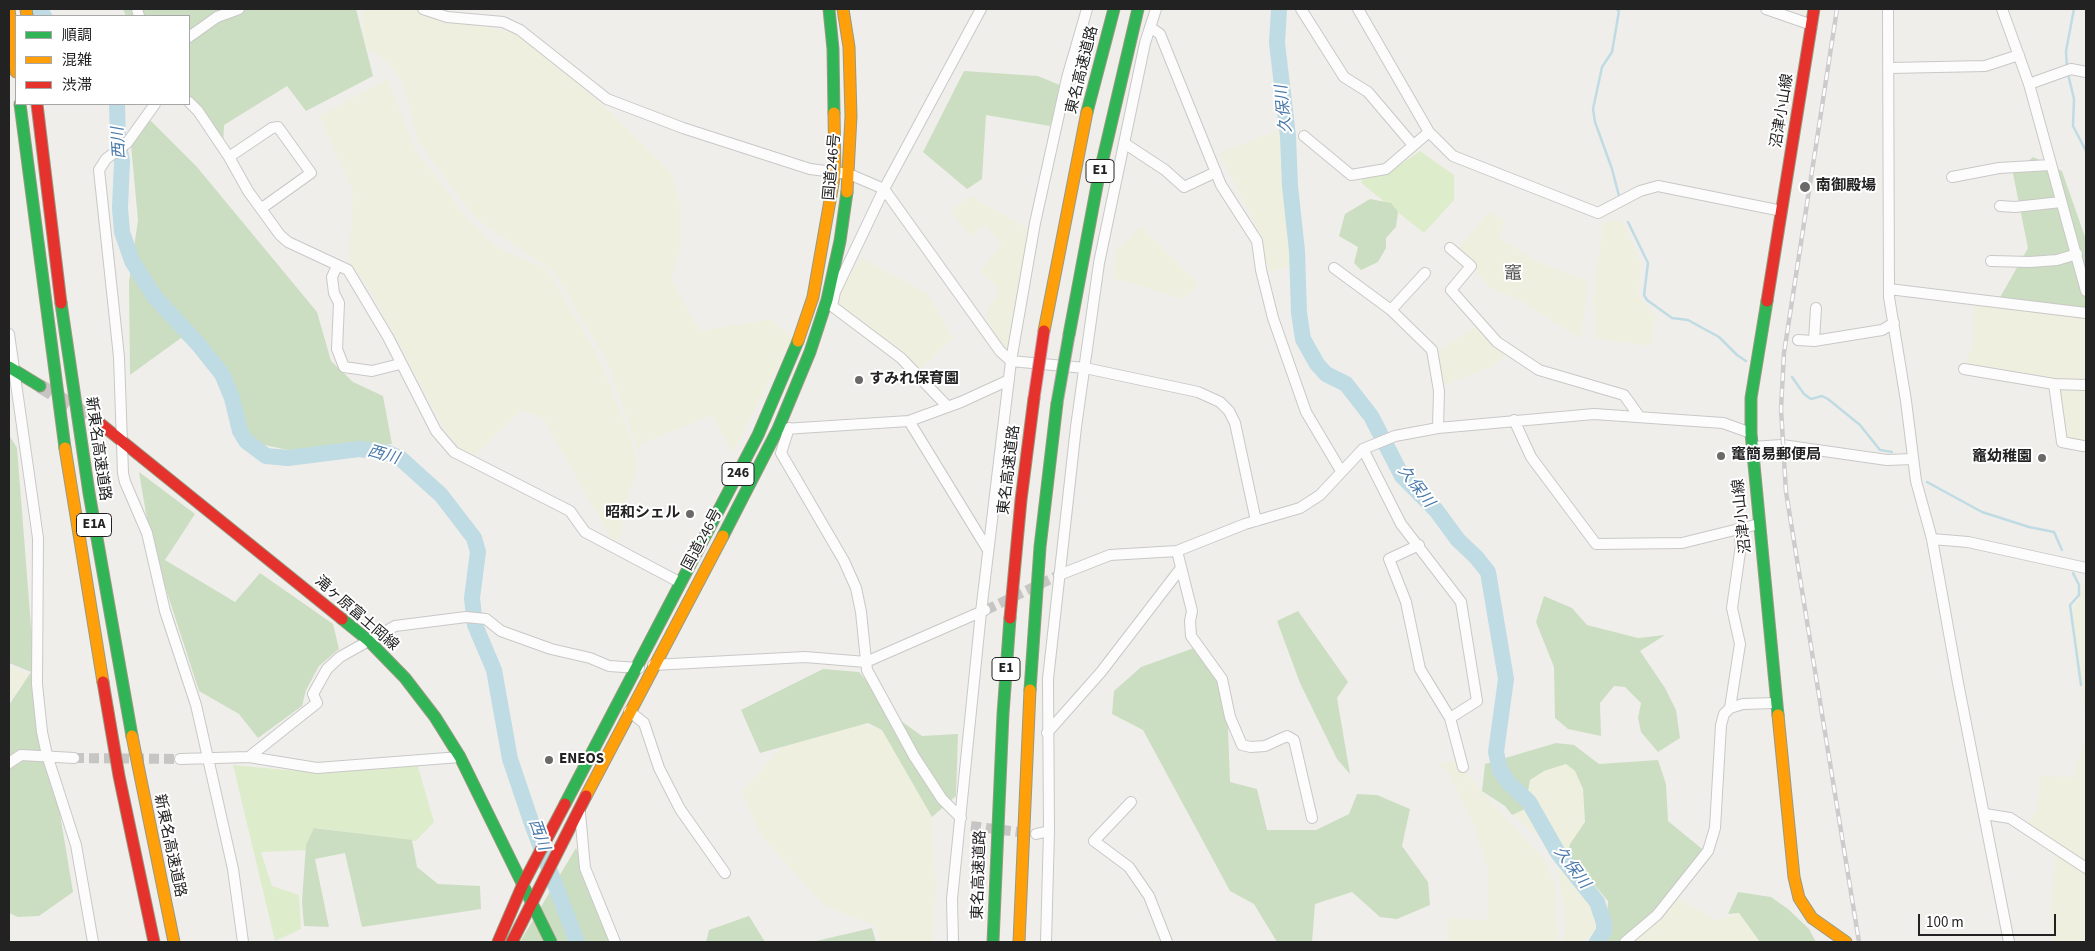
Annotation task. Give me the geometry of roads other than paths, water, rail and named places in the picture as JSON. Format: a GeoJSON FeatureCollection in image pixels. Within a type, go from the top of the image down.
{"type":"FeatureCollection","features":[{"type":"Feature","properties":{"kind":"main road"},"geometry":{"type":"LineString","coordinates":[[9,9],[15,64]]}},
{"type":"Feature","properties":{"kind":"main road","name":"国道246号"},"geometry":{"type":"LineString","coordinates":[[498,942],[526,880],[557,819],[758,435],[793,354],[813,297],[835,172],[833,59],[829,9]]}},
{"type":"Feature","properties":{"kind":"main road","name":"国道246号"},"geometry":{"type":"LineString","coordinates":[[512,942],[533,896],[654,664],[784,429],[827,300],[840,241],[849,174],[851,107],[849,47],[843,9]]}},
{"type":"Feature","properties":{"kind":"main road","name":"東名高速道路"},"geometry":{"type":"LineString","coordinates":[[993,942],[1008,642],[1021,500],[1034,398],[1044,331],[1089,103],[1114,9]]}},
{"type":"Feature","properties":{"kind":"main road","name":"E1"},"geometry":{"type":"LineString","coordinates":[[1019,942],[1028,716],[1040,547],[1057,404],[1068,335],[1098,180],[1138,9]]}},
{"type":"Feature","properties":{"kind":"main road","name":"沼津小山線"},"geometry":{"type":"LineString","coordinates":[[1814,9],[1752,398],[1751,433],[1776,702],[1796,888],[1812,918],[1846,942]]}},
{"type":"Feature","properties":{"kind":"main road","name":"E1A"},"geometry":{"type":"LineString","coordinates":[[20,105],[70,493],[119,776],[154,942]]}},
{"type":"Feature","properties":{"kind":"main road","name":"新東名高速道路"},"geometry":{"type":"LineString","coordinates":[[37,105],[64,324],[88,493],[138,772],[174,942]]}},
{"type":"Feature","properties":{"kind":"main road"},"geometry":{"type":"LineString","coordinates":[[11,368],[40,386]]}},
{"type":"Feature","properties":{"kind":"main road","name":"滝ヶ原富士岡線"},"geometry":{"type":"LineString","coordinates":[[97,421],[368,640],[405,678],[434,717],[460,757],[526,880],[551,942]]}},
{"type":"Feature","properties":{"kind":"street"},"geometry":{"type":"LineString","coordinates":[[190,37],[198,29],[217,17],[239,9]]}},
{"type":"Feature","properties":{"kind":"street"},"geometry":{"type":"LineString","coordinates":[[423,9],[447,17],[503,22],[520,30],[607,99],[683,128],[810,169],[849,174],[884,189],[1000,351],[1011,361],[1085,368],[1198,392],[1220,402],[1230,411],[1235,423],[1256,521]]}},
{"type":"Feature","properties":{"kind":"street"},"geometry":{"type":"LineString","coordinates":[[948,407],[901,358],[832,306],[835,292],[884,189],[981,9]]}},
{"type":"Feature","properties":{"kind":"street"},"geometry":{"type":"LineString","coordinates":[[953,942],[952,899],[988,550],[1011,361],[1035,223],[1067,78],[1087,9]]}},
{"type":"Feature","properties":{"kind":"street"},"geometry":{"type":"LineString","coordinates":[[1046,942],[1049,831],[1048,679],[1059,575],[1098,263],[1150,27],[1156,9]]}},
{"type":"Feature","properties":{"kind":"street"},"geometry":{"type":"LineString","coordinates":[[1301,9],[1344,77],[1368,92],[1413,145]]}},
{"type":"Feature","properties":{"kind":"street"},"geometry":{"type":"LineString","coordinates":[[1358,9],[1429,132],[1452,156],[1598,213],[1640,191],[1658,186],[1782,211]]}},
{"type":"Feature","properties":{"kind":"street"},"geometry":{"type":"LineString","coordinates":[[1766,9],[1812,24]]}},
{"type":"Feature","properties":{"kind":"street"},"geometry":{"type":"LineString","coordinates":[[1888,9],[1890,68],[1889,289],[1916,481],[1932,539],[1956,674],[2009,942]]}},
{"type":"Feature","properties":{"kind":"street"},"geometry":{"type":"LineString","coordinates":[[2002,9],[2029,84],[2086,291]]}},
{"type":"Feature","properties":{"kind":"street"},"geometry":{"type":"LineString","coordinates":[[1150,27],[1160,34],[1221,185],[1257,241],[1261,270],[1273,318],[1306,412],[1341,471]]}},
{"type":"Feature","properties":{"kind":"street"},"geometry":{"type":"LineString","coordinates":[[1890,68],[1985,66],[2019,55]]}},
{"type":"Feature","properties":{"kind":"street"},"geometry":{"type":"LineString","coordinates":[[2029,84],[2068,70],[2086,72]]}},
{"type":"Feature","properties":{"kind":"street"},"geometry":{"type":"LineString","coordinates":[[190,103],[198,111],[229,157],[248,191],[288,242],[348,270],[388,337],[400,364],[436,431],[454,452],[570,511],[585,532],[681,583]]}},
{"type":"Feature","properties":{"kind":"street"},"geometry":{"type":"LineString","coordinates":[[154,105],[128,143],[103,162],[99,170],[119,358],[124,482],[147,533],[165,611],[196,705],[233,869],[243,942]]}},
{"type":"Feature","properties":{"kind":"street"},"geometry":{"type":"LineString","coordinates":[[229,157],[272,128],[278,127],[311,172],[262,208]]}},
{"type":"Feature","properties":{"kind":"street"},"geometry":{"type":"LineString","coordinates":[[1304,136],[1352,175],[1386,169],[1429,132]]}},
{"type":"Feature","properties":{"kind":"street"},"geometry":{"type":"LineString","coordinates":[[1124,143],[1165,170],[1184,187],[1216,172]]}},
{"type":"Feature","properties":{"kind":"street"},"geometry":{"type":"LineString","coordinates":[[1952,177],[1999,168],[2050,165]]}},
{"type":"Feature","properties":{"kind":"street"},"geometry":{"type":"LineString","coordinates":[[2000,206],[2015,208],[2061,202]]}},
{"type":"Feature","properties":{"kind":"street"},"geometry":{"type":"LineString","coordinates":[[1450,248],[1471,266],[1450,290],[1496,342],[1538,370],[1624,395],[1640,416]]}},
{"type":"Feature","properties":{"kind":"street"},"geometry":{"type":"LineString","coordinates":[[1991,261],[2030,262],[2058,260],[2077,254]]}},
{"type":"Feature","properties":{"kind":"street"},"geometry":{"type":"LineString","coordinates":[[337,266],[332,277],[334,293],[339,303],[337,349],[344,367],[372,371],[400,364]]}},
{"type":"Feature","properties":{"kind":"street"},"geometry":{"type":"LineString","coordinates":[[1334,268],[1391,310],[1432,350],[1438,391],[1438,428]]}},
{"type":"Feature","properties":{"kind":"street"},"geometry":{"type":"LineString","coordinates":[[1391,310],[1425,273]]}},
{"type":"Feature","properties":{"kind":"street"},"geometry":{"type":"LineString","coordinates":[[1889,289],[2086,313]]}},
{"type":"Feature","properties":{"kind":"street"},"geometry":{"type":"LineString","coordinates":[[1814,340],[1816,308]]}},
{"type":"Feature","properties":{"kind":"street"},"geometry":{"type":"LineString","coordinates":[[1798,340],[1814,340],[1882,330],[1894,323]]}},
{"type":"Feature","properties":{"kind":"street"},"geometry":{"type":"LineString","coordinates":[[9,334],[11,368],[36,517],[37,684],[47,755],[76,846],[93,942]]}},
{"type":"Feature","properties":{"kind":"street"},"geometry":{"type":"LineString","coordinates":[[1964,369],[2054,384],[2086,386]]}},
{"type":"Feature","properties":{"kind":"street"},"geometry":{"type":"LineString","coordinates":[[971,826],[960,822],[942,799],[914,756],[867,670],[861,612],[856,588],[844,561],[781,453],[784,429],[909,421],[948,407],[1009,380]]}},
{"type":"Feature","properties":{"kind":"street"},"geometry":{"type":"LineString","coordinates":[[2054,384],[2062,442],[2083,446]]}},
{"type":"Feature","properties":{"kind":"street"},"geometry":{"type":"LineString","coordinates":[[1059,575],[1110,555],[1177,551],[1309,503],[1320,495],[1363,449],[1395,436],[1438,428],[1594,414],[1723,423],[1751,433]]}},
{"type":"Feature","properties":{"kind":"street"},"geometry":{"type":"LineString","coordinates":[[1514,420],[1531,457],[1596,544],[1682,544],[1759,524]]}},
{"type":"Feature","properties":{"kind":"street"},"geometry":{"type":"LineString","coordinates":[[909,421],[988,550]]}},
{"type":"Feature","properties":{"kind":"street"},"geometry":{"type":"LineString","coordinates":[[1752,447],[1782,445],[1887,460],[1912,459]]}},
{"type":"Feature","properties":{"kind":"street"},"geometry":{"type":"LineString","coordinates":[[1363,449],[1402,524],[1461,602],[1477,701],[1450,718]]}},
{"type":"Feature","properties":{"kind":"street"},"geometry":{"type":"LineString","coordinates":[[1730,708],[1740,644],[1732,608],[1741,545],[1740,528]]}},
{"type":"Feature","properties":{"kind":"street"},"geometry":{"type":"LineString","coordinates":[[1932,539],[1968,542],[2086,568]]}},
{"type":"Feature","properties":{"kind":"street"},"geometry":{"type":"LineString","coordinates":[[1419,545],[1389,559],[1406,602],[1420,669],[1450,718],[1463,767]]}},
{"type":"Feature","properties":{"kind":"street"},"geometry":{"type":"LineString","coordinates":[[1177,551],[1192,611],[1190,621],[1191,636],[1222,679],[1230,717],[1242,745],[1250,747],[1265,746],[1287,736],[1294,740],[1312,818]]}},
{"type":"Feature","properties":{"kind":"street"},"geometry":{"type":"LineString","coordinates":[[1047,733],[1101,672],[1181,568]]}},
{"type":"Feature","properties":{"kind":"street"},"geometry":{"type":"LineString","coordinates":[[248,757],[317,703],[313,694],[326,669],[340,657],[395,626],[466,617],[486,619],[501,631],[551,649],[590,658],[609,666],[636,668],[654,664],[805,657],[866,662],[983,611]]}},
{"type":"Feature","properties":{"kind":"street"},"geometry":{"type":"LineString","coordinates":[[1625,942],[1657,915],[1708,851],[1715,828],[1721,725],[1724,714],[1730,708],[1743,704],[1776,702]]}},
{"type":"Feature","properties":{"kind":"street"},"geometry":{"type":"LineString","coordinates":[[630,711],[644,724],[659,768],[680,809],[726,874]]}},
{"type":"Feature","properties":{"kind":"street"},"geometry":{"type":"LineString","coordinates":[[9,763],[21,755],[74,758]]}},
{"type":"Feature","properties":{"kind":"street"},"geometry":{"type":"LineString","coordinates":[[180,759],[248,757],[318,768],[460,757]]}},
{"type":"Feature","properties":{"kind":"street"},"geometry":{"type":"LineString","coordinates":[[1131,802],[1094,841],[1129,867],[1149,896],[1167,942]]}},
{"type":"Feature","properties":{"kind":"street"},"geometry":{"type":"LineString","coordinates":[[580,807],[585,868],[615,942]]}},
{"type":"Feature","properties":{"kind":"street"},"geometry":{"type":"LineString","coordinates":[[1985,814],[2010,818],[2086,868]]}},
{"type":"Feature","properties":{"kind":"street"},"geometry":{"type":"LineString","coordinates":[[1036,834],[1049,831]]}},
{"type":"Feature","properties":{"kind":"waterway","name":"西川"},"geometry":{"type":"LineString","coordinates":[[29,9],[42,15]]}},
{"type":"Feature","properties":{"kind":"waterway","name":"久保川"},"geometry":{"type":"LineString","coordinates":[[1279,9],[1277,43],[1288,136],[1290,186],[1297,251],[1299,313],[1303,339],[1317,364],[1326,374],[1346,384],[1371,416],[1402,476],[1436,510],[1458,540],[1476,557],[1488,572],[1506,679],[1496,752],[1500,770],[1508,782],[1529,802],[1558,853],[1597,902],[1604,923],[1604,931],[1597,942]]}},
{"type":"Feature","properties":{"kind":"waterway"},"geometry":{"type":"LineString","coordinates":[[1616,9],[1619,11],[1612,52],[1602,67],[1593,109],[1595,122],[1612,169],[1619,196]]}},
{"type":"Feature","properties":{"kind":"waterway"},"geometry":{"type":"LineString","coordinates":[[2067,69],[2066,51],[2074,9]]}},
{"type":"Feature","properties":{"kind":"waterway"},"geometry":{"type":"LineString","coordinates":[[2068,74],[2074,99],[2073,126],[2086,151]]}},
{"type":"Feature","properties":{"kind":"waterway","name":"西川"},"geometry":{"type":"LineString","coordinates":[[117,105],[118,142],[122,161],[120,208],[122,232],[132,261],[154,296],[198,344],[222,374],[232,398],[240,431],[246,441],[266,456],[288,458],[359,449],[385,452],[400,458],[441,495],[474,538],[478,552],[472,598],[475,625],[494,670],[510,759],[532,824],[577,942]]}},
{"type":"Feature","properties":{"kind":"waterway"},"geometry":{"type":"LineString","coordinates":[[1628,222],[1648,263],[1644,295],[1647,300],[1672,318],[1688,320],[1719,337],[1746,361]]}},
{"type":"Feature","properties":{"kind":"waterway"},"geometry":{"type":"LineString","coordinates":[[1792,377],[1804,394],[1811,399],[1822,396],[1828,399],[1860,425],[1880,450],[1892,452]]}},
{"type":"Feature","properties":{"kind":"waterway"},"geometry":{"type":"LineString","coordinates":[[1927,482],[1982,512],[2029,527],[2054,532],[2062,550]]}},
{"type":"Feature","properties":{"kind":"waterway"},"geometry":{"type":"LineString","coordinates":[[2073,573],[2079,585],[2079,595],[2070,605],[2081,685]]}},
{"type":"Feature","properties":{"kind":"tunnel"},"geometry":{"type":"LineString","coordinates":[[40,386],[97,421]]}},
{"type":"Feature","properties":{"kind":"tunnel"},"geometry":{"type":"LineString","coordinates":[[986,610],[1059,575]]}},
{"type":"Feature","properties":{"kind":"tunnel"},"geometry":{"type":"LineString","coordinates":[[74,758],[180,759]]}},
{"type":"Feature","properties":{"kind":"tunnel"},"geometry":{"type":"LineString","coordinates":[[971,826],[1027,833]]}},
{"type":"Feature","properties":{"kind":"railway"},"geometry":{"type":"LineString","coordinates":[[1837,9],[1784,353],[1781,409],[1786,492],[1859,942]]}},
{"type":"Feature","properties":{"kind":"place","name":"南御殿場"},"geometry":{"type":"Point","coordinates":[1805,187]}},
{"type":"Feature","properties":{"kind":"place","name":"すみれ保育園"},"geometry":{"type":"Point","coordinates":[859,380]}},
{"type":"Feature","properties":{"kind":"place","name":"竃簡易郵便局"},"geometry":{"type":"Point","coordinates":[1721,456]}},
{"type":"Feature","properties":{"kind":"place","name":"竈幼稚園"},"geometry":{"type":"Point","coordinates":[2042,458]}},
{"type":"Feature","properties":{"kind":"place","name":"昭和シェル"},"geometry":{"type":"Point","coordinates":[690,514]}},
{"type":"Feature","properties":{"kind":"place","name":"ENEOS"},"geometry":{"type":"Point","coordinates":[549,760]}},
{"type":"Feature","properties":{"kind":"district","name":"竈"},"geometry":{"type":"Point","coordinates":[1513,275]}}]}
